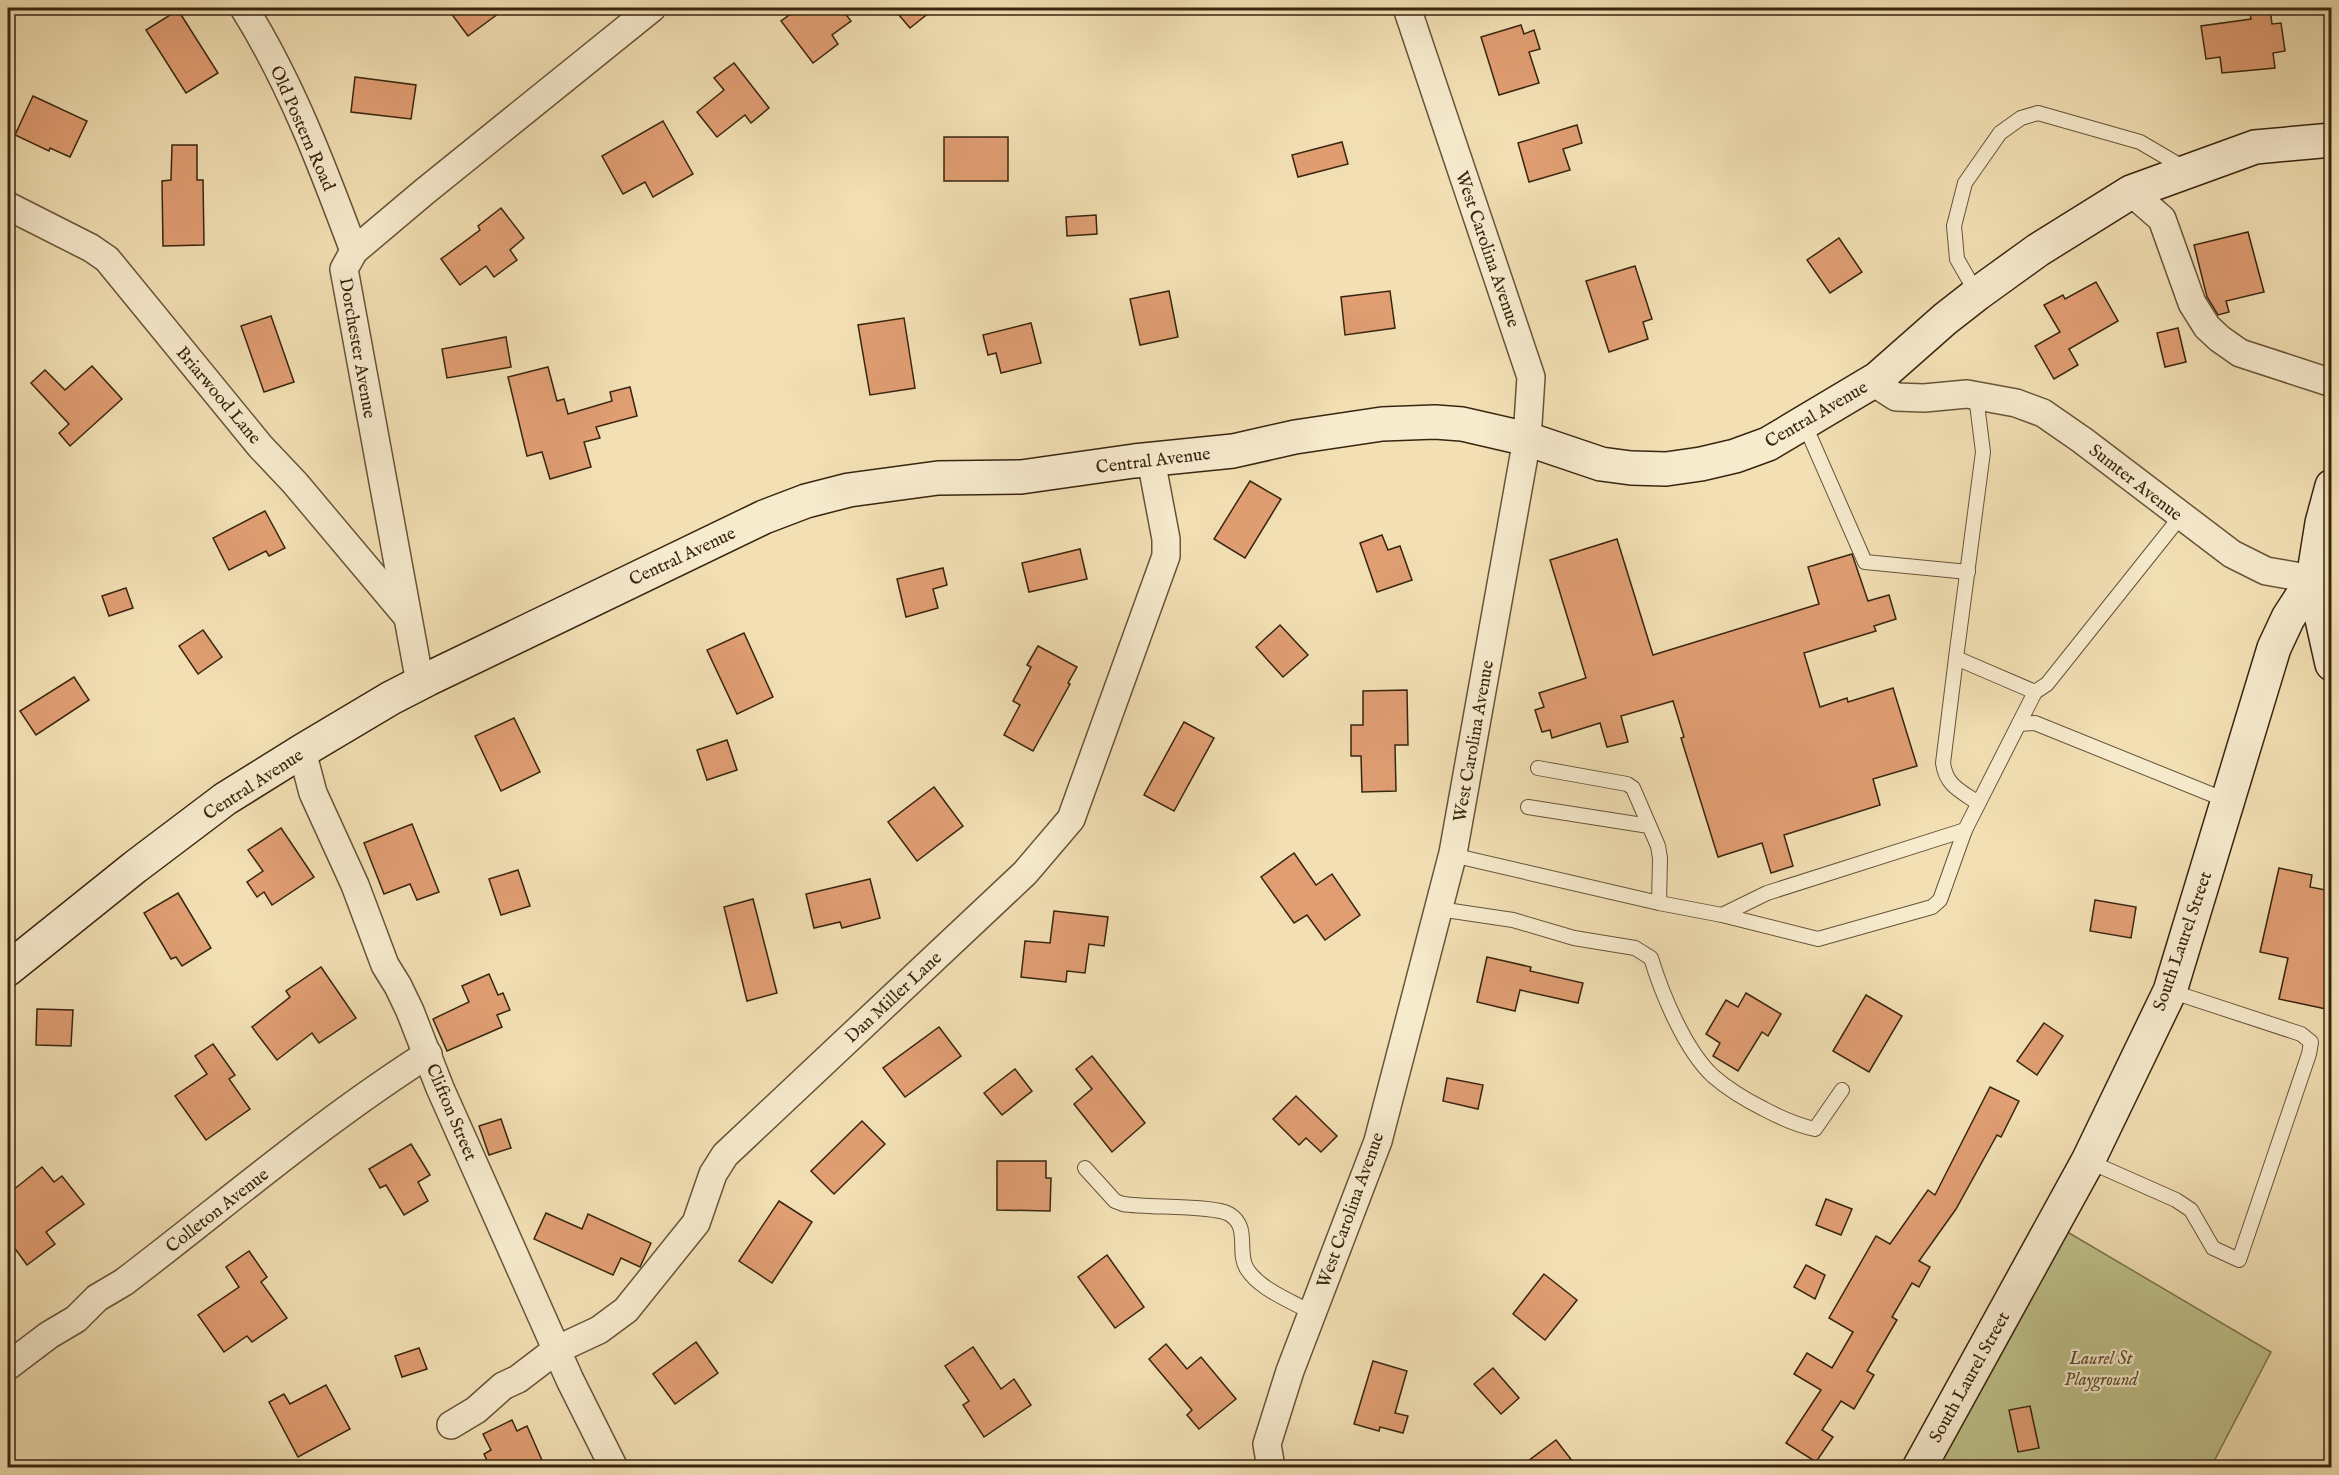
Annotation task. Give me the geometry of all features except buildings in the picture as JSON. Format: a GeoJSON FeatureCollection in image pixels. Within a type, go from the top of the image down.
{"type":"FeatureCollection","features":[{"type":"Feature","properties":{"kind":"street","name":"Old Postern Road"},"geometry":{"type":"LineString","coordinates":[[244,8],[264,40],[318,159],[354,251]]}},
{"type":"Feature","properties":{"kind":"street","name":"Dorchester Avenue"},"geometry":{"type":"LineString","coordinates":[[420,684],[344,269],[354,251],[509,122],[652,8]]}},
{"type":"Feature","properties":{"kind":"street","name":"West Carolina Avenue"},"geometry":{"type":"LineString","coordinates":[[1271,1467],[1267,1444],[1290,1371],[1378,1141],[1439,909],[1452,855],[1527,439],[1531,377],[1407,8]]}},
{"type":"Feature","properties":{"kind":"street","name":"Central Avenue"},"geometry":{"type":"LineString","coordinates":[[8,969],[135,867],[225,799],[302,751],[420,684],[764,517],[806,501],[849,490],[938,478],[1021,477],[1233,451],[1295,437],[1382,424],[1435,422],[1462,424],[1527,439],[1601,464],[1631,468],[1666,469],[1735,456],[1768,444],[1877,379],[1977,294],[2038,250],[2131,192],[2255,147],[2331,140]]}},
{"type":"Feature","properties":{"kind":"street"},"geometry":{"type":"LineString","coordinates":[[2131,192],[2162,219],[2192,303],[2207,327],[2240,353],[2331,383]]}},
{"type":"Feature","properties":{"kind":"street","name":"Briarwood Lane"},"geometry":{"type":"LineString","coordinates":[[8,206],[91,248],[107,260],[260,446],[295,483],[406,616]]}},
{"type":"Feature","properties":{"kind":"street","name":"Sumter Avenue"},"geometry":{"type":"LineString","coordinates":[[1877,379],[1882,388],[1896,397],[1924,398],[1966,394],[2016,403],[2043,413],[2232,554],[2266,571],[2313,579]]}},
{"type":"Feature","properties":{"kind":"street","name":"Dan Miller Lane"},"geometry":{"type":"LineString","coordinates":[[451,1425],[476,1410],[503,1386],[518,1379],[556,1350],[599,1330],[626,1310],[696,1224],[713,1174],[725,1155],[1025,873],[1071,819],[1166,556],[1166,539],[1151,460]]}},
{"type":"Feature","properties":{"kind":"street","name":"South Laurel Street"},"geometry":{"type":"LineString","coordinates":[[1919,1467],[2088,1161],[2170,991],[2274,648],[2288,618],[2313,579],[2326,533],[2331,486]]}},
{"type":"Feature","properties":{"kind":"street"},"geometry":{"type":"LineString","coordinates":[[2313,579],[2331,664]]}},
{"type":"Feature","properties":{"kind":"street","name":"Clifton Street"},"geometry":{"type":"LineString","coordinates":[[302,751],[313,793],[355,885],[385,965],[398,986],[428,1054],[440,1088],[556,1350],[614,1467]]}},
{"type":"Feature","properties":{"kind":"street","name":"Colleton Avenue"},"geometry":{"type":"LineString","coordinates":[[8,1366],[49,1335],[76,1319],[97,1298],[143,1268],[295,1148],[390,1078],[428,1054]]}},
{"type":"Feature","properties":{"kind":"lane"},"geometry":{"type":"LineString","coordinates":[[1977,294],[1957,259],[1954,226],[1965,183],[2000,132],[2021,118],[2038,113],[2140,142],[2188,170]]}},
{"type":"Feature","properties":{"kind":"lane"},"geometry":{"type":"LineString","coordinates":[[1976,396],[1983,452],[1943,763],[1949,783],[1978,803]]}},
{"type":"Feature","properties":{"kind":"lane"},"geometry":{"type":"LineString","coordinates":[[1804,423],[1865,562],[1968,572]]}},
{"type":"Feature","properties":{"kind":"lane"},"geometry":{"type":"LineString","coordinates":[[1452,855],[1659,903],[1722,915],[1818,939],[1932,907],[1940,900],[1965,830],[2035,692],[2047,684],[2181,516]]}},
{"type":"Feature","properties":{"kind":"lane"},"geometry":{"type":"LineString","coordinates":[[1956,658],[2035,692]]}},
{"type":"Feature","properties":{"kind":"lane"},"geometry":{"type":"LineString","coordinates":[[2019,724],[2035,723],[2228,801]]}},
{"type":"Feature","properties":{"kind":"lane"},"geometry":{"type":"LineString","coordinates":[[1538,768],[1627,784],[1633,789],[1660,858],[1659,903]]}},
{"type":"Feature","properties":{"kind":"lane"},"geometry":{"type":"LineString","coordinates":[[1528,807],[1649,826]]}},
{"type":"Feature","properties":{"kind":"lane"},"geometry":{"type":"LineString","coordinates":[[1722,915],[1767,894],[1965,830]]}},
{"type":"Feature","properties":{"kind":"lane"},"geometry":{"type":"LineString","coordinates":[[1439,909],[1513,920],[1574,938],[1635,948],[1651,958],[1660,988],[1688,1043],[1712,1075],[1741,1098],[1794,1125],[1815,1129],[1842,1090]]}},
{"type":"Feature","properties":{"kind":"lane"},"geometry":{"type":"LineString","coordinates":[[2088,1161],[2176,1200],[2191,1210],[2213,1248],[2239,1260],[2309,1054],[2311,1042],[2301,1035],[2170,991]]}},
{"type":"Feature","properties":{"kind":"lane"},"geometry":{"type":"LineString","coordinates":[[1085,1168],[1115,1201],[1123,1204],[1197,1209],[1232,1216],[1243,1236],[1244,1260],[1248,1271],[1265,1286],[1312,1313]]}},
{"type":"Feature","properties":{"kind":"green space","name":"Laurel St Playground"},"geometry":{"type":"Polygon","coordinates":[[[2064,1230],[2271,1352],[2211,1467],[1933,1468],[2064,1230]]]}}]}
